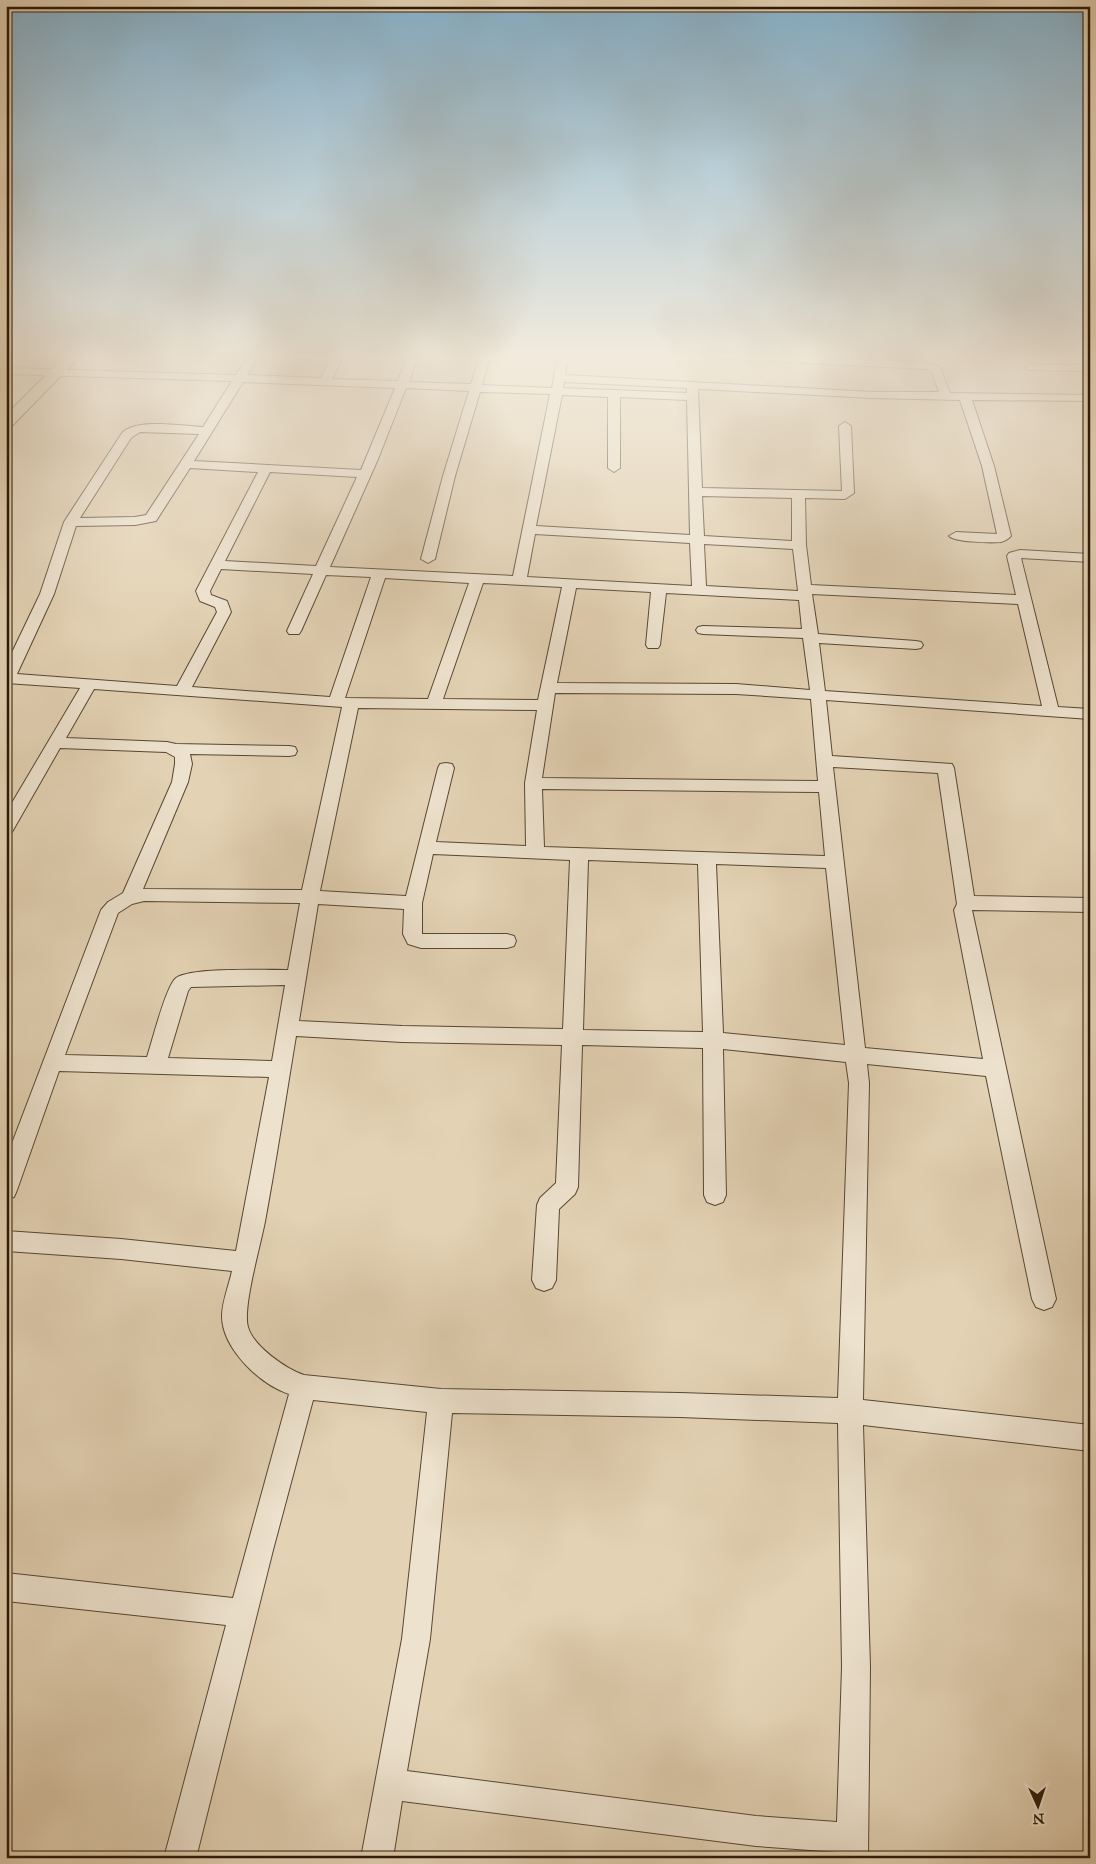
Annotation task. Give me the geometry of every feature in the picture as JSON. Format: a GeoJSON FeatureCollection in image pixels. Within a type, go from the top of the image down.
{"type":"FeatureCollection","features":[{"type":"Feature","properties":{"kind":"street"},"geometry":{"type":"LineString","coordinates":[[123,441],[83,500],[71,522],[47,594],[7,678],[343,702],[546,705]]}},
{"type":"Feature","properties":{"kind":"street"},"geometry":{"type":"LineString","coordinates":[[71,522],[135,521],[151,518],[200,441]]}},
{"type":"Feature","properties":{"kind":"street"},"geometry":{"type":"LineString","coordinates":[[294,631],[379,441]]}},
{"type":"Feature","properties":{"kind":"street"},"geometry":{"type":"LineString","coordinates":[[428,559],[459,441]]}},
{"type":"Feature","properties":{"kind":"street"},"geometry":{"type":"LineString","coordinates":[[519,580],[546,441]]}},
{"type":"Feature","properties":{"kind":"street"},"geometry":{"type":"LineString","coordinates":[[614,441],[614,468]]}},
{"type":"Feature","properties":{"kind":"street"},"geometry":{"type":"LineString","coordinates":[[698,441],[695,492],[698,590]]}},
{"type":"Feature","properties":{"kind":"street"},"geometry":{"type":"LineString","coordinates":[[695,492],[844,496],[848,493],[846,441]]}},
{"type":"Feature","properties":{"kind":"street"},"geometry":{"type":"LineString","coordinates":[[956,536],[1000,538],[1004,536],[988,466],[980,441]]}},
{"type":"Feature","properties":{"kind":"street"},"geometry":{"type":"LineString","coordinates":[[186,464],[365,474]]}},
{"type":"Feature","properties":{"kind":"street"},"geometry":{"type":"LineString","coordinates":[[182,691],[224,612],[222,604],[205,598],[202,591],[266,468]]}},
{"type":"Feature","properties":{"kind":"street"},"geometry":{"type":"LineString","coordinates":[[389,1784],[756,1831],[852,1848],[856,1667],[850,1411],[859,1101],[856,1053],[834,862],[818,695],[799,544],[798,495]]}},
{"type":"Feature","properties":{"kind":"street"},"geometry":{"type":"LineString","coordinates":[[529,530],[799,544]]}},
{"type":"Feature","properties":{"kind":"street"},"geometry":{"type":"LineString","coordinates":[[1051,712],[1014,556],[1016,554],[1090,558]]}},
{"type":"Feature","properties":{"kind":"street"},"geometry":{"type":"LineString","coordinates":[[216,565],[698,590],[1025,600]]}},
{"type":"Feature","properties":{"kind":"street"},"geometry":{"type":"LineString","coordinates":[[379,574],[343,702],[255,1217],[234,1316],[242,1343],[251,1354],[285,1381],[304,1387],[441,1401],[680,1405],[850,1411],[1090,1438]]}},
{"type":"Feature","properties":{"kind":"street"},"geometry":{"type":"LineString","coordinates":[[434,704],[478,578]]}},
{"type":"Feature","properties":{"kind":"street"},"geometry":{"type":"LineString","coordinates":[[535,852],[533,783],[548,688],[570,584]]}},
{"type":"Feature","properties":{"kind":"street"},"geometry":{"type":"LineString","coordinates":[[653,646],[659,588]]}},
{"type":"Feature","properties":{"kind":"street"},"geometry":{"type":"LineString","coordinates":[[703,630],[811,636],[916,645]]}},
{"type":"Feature","properties":{"kind":"street"},"geometry":{"type":"LineString","coordinates":[[6,828],[89,684]]}},
{"type":"Feature","properties":{"kind":"street"},"geometry":{"type":"LineString","coordinates":[[548,688],[736,689],[1090,714]]}},
{"type":"Feature","properties":{"kind":"street"},"geometry":{"type":"LineString","coordinates":[[55,743],[134,745],[177,749],[289,751]]}},
{"type":"Feature","properties":{"kind":"street"},"geometry":{"type":"LineString","coordinates":[[131,896],[180,782],[185,762],[183,755],[177,749]]}},
{"type":"Feature","properties":{"kind":"street"},"geometry":{"type":"LineString","coordinates":[[824,761],[946,768],[966,904],[963,910],[1044,1300]]}},
{"type":"Feature","properties":{"kind":"street"},"geometry":{"type":"LineString","coordinates":[[446,768],[413,903],[412,934],[415,939],[421,941],[507,941]]}},
{"type":"Feature","properties":{"kind":"street"},"geometry":{"type":"LineString","coordinates":[[533,783],[827,787]]}},
{"type":"Feature","properties":{"kind":"street"},"geometry":{"type":"LineString","coordinates":[[426,848],[834,862]]}},
{"type":"Feature","properties":{"kind":"street"},"geometry":{"type":"LineString","coordinates":[[544,1280],[548,1205],[567,1187],[580,854]]}},
{"type":"Feature","properties":{"kind":"street"},"geometry":{"type":"LineString","coordinates":[[707,858],[714,1040],[715,1195]]}},
{"type":"Feature","properties":{"kind":"street"},"geometry":{"type":"LineString","coordinates":[[6,1190],[110,910],[117,903],[131,896],[310,897],[413,903]]}},
{"type":"Feature","properties":{"kind":"street"},"geometry":{"type":"LineString","coordinates":[[966,904],[975,902],[1090,905]]}},
{"type":"Feature","properties":{"kind":"street"},"geometry":{"type":"LineString","coordinates":[[155,1066],[179,988],[184,982],[194,979],[296,977]]}},
{"type":"Feature","properties":{"kind":"street"},"geometry":{"type":"LineString","coordinates":[[287,1028],[402,1034],[714,1040],[995,1068]]}},
{"type":"Feature","properties":{"kind":"street"},"geometry":{"type":"LineString","coordinates":[[52,1064],[280,1069]]}},
{"type":"Feature","properties":{"kind":"street"},"geometry":{"type":"LineString","coordinates":[[6,1241],[121,1249],[246,1262]]}},
{"type":"Feature","properties":{"kind":"street"},"geometry":{"type":"LineString","coordinates":[[180,1858],[242,1613],[304,1387]]}},
{"type":"Feature","properties":{"kind":"street"},"geometry":{"type":"LineString","coordinates":[[377,1858],[416,1639],[441,1401]]}},
{"type":"Feature","properties":{"kind":"street"},"geometry":{"type":"LineString","coordinates":[[6,1587],[242,1613]]}}]}
